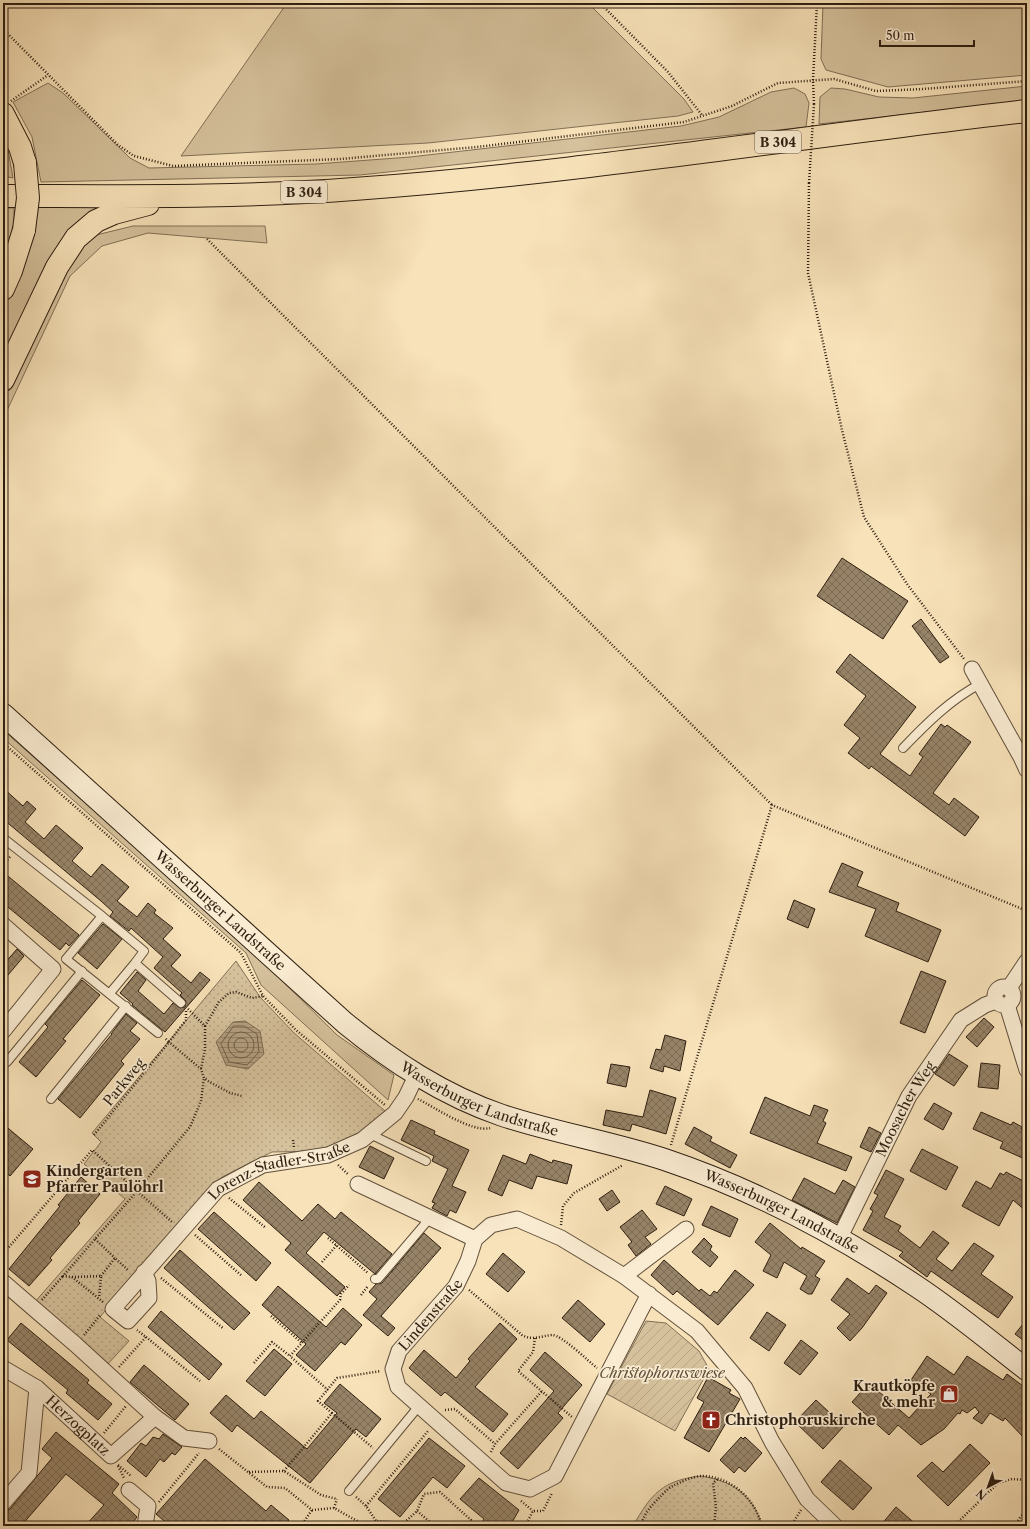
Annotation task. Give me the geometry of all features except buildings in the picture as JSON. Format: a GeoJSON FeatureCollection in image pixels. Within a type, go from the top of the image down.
{"type":"FeatureCollection","features":[{"type":"Feature","properties":{"kind":"highway"},"geometry":{"type":"LineString","coordinates":[[3,289],[12,271],[24,230],[28,198],[25,163],[6,108]]}},
{"type":"Feature","properties":{"kind":"highway","name":"B 304"},"geometry":{"type":"LineString","coordinates":[[3,196],[186,196],[354,190],[521,174],[902,125],[1027,111]]}},
{"type":"Feature","properties":{"kind":"highway"},"geometry":{"type":"LineString","coordinates":[[3,380],[57,267],[76,238],[96,221],[114,213],[186,196]]}},
{"type":"Feature","properties":{"kind":"street"},"geometry":{"type":"LineString","coordinates":[[972,669],[1022,757],[1027,770]]}},
{"type":"Feature","properties":{"kind":"street","name":"Wasserburger Landstraße"},"geometry":{"type":"LineString","coordinates":[[3,714],[345,1023],[378,1050],[416,1076],[459,1099],[502,1115],[667,1160],[754,1195],[839,1239],[918,1287],[1027,1370]]}},
{"type":"Feature","properties":{"kind":"street"},"geometry":{"type":"LineString","coordinates":[[3,925],[53,970],[3,1031]]}},
{"type":"Feature","properties":{"kind":"street"},"geometry":{"type":"LineString","coordinates":[[1027,961],[1009,988],[1012,992],[1013,998],[1002,1003],[1027,1070]]}},
{"type":"Feature","properties":{"kind":"street","name":"Moosacher Weg"},"geometry":{"type":"LineString","coordinates":[[839,1239],[909,1096],[961,1020],[985,1005],[1002,1003]]}},
{"type":"Feature","properties":{"kind":"street","name":"Lorenz-Stadler-Straße"},"geometry":{"type":"LineString","coordinates":[[111,1307],[144,1273],[218,1189],[263,1165],[328,1155],[362,1140],[395,1113],[406,1097],[416,1076]]}},
{"type":"Feature","properties":{"kind":"street"},"geometry":{"type":"LineString","coordinates":[[358,1184],[475,1239],[491,1225],[517,1219],[561,1238],[624,1276],[697,1331],[745,1388],[772,1442],[807,1499],[835,1526]]}},
{"type":"Feature","properties":{"kind":"street"},"geometry":{"type":"LineString","coordinates":[[624,1276],[686,1229]]}},
{"type":"Feature","properties":{"kind":"street","name":"Lindenstraße"},"geometry":{"type":"LineString","coordinates":[[475,1239],[468,1261],[459,1281],[399,1351],[393,1369],[398,1387],[419,1406],[441,1416],[488,1467],[506,1483],[530,1489],[554,1476]]}},
{"type":"Feature","properties":{"kind":"street"},"geometry":{"type":"LineString","coordinates":[[111,1307],[128,1322],[149,1298],[148,1281],[144,1273]]}},
{"type":"Feature","properties":{"kind":"street"},"geometry":{"type":"LineString","coordinates":[[3,1282],[75,1344],[155,1417],[184,1438],[209,1441]]}},
{"type":"Feature","properties":{"kind":"street"},"geometry":{"type":"LineString","coordinates":[[554,1476],[649,1294]]}},
{"type":"Feature","properties":{"kind":"street","name":"Herzogplatz"},"geometry":{"type":"LineString","coordinates":[[3,1368],[37,1388],[111,1456],[155,1417]]}},
{"type":"Feature","properties":{"kind":"street","name":"Herzogplatz"},"geometry":{"type":"LineString","coordinates":[[3,1502],[29,1473],[37,1388]]}},
{"type":"Feature","properties":{"kind":"street"},"geometry":{"type":"LineString","coordinates":[[129,1490],[148,1506],[145,1526]]}},
{"type":"Feature","properties":{"kind":"lane"},"geometry":{"type":"LineString","coordinates":[[903,748],[926,723],[959,695],[980,684]]}},
{"type":"Feature","properties":{"kind":"lane"},"geometry":{"type":"LineString","coordinates":[[3,838],[144,951],[110,993]]}},
{"type":"Feature","properties":{"kind":"lane"},"geometry":{"type":"LineString","coordinates":[[53,970],[66,959],[102,916]]}},
{"type":"Feature","properties":{"kind":"lane"},"geometry":{"type":"LineString","coordinates":[[66,959],[82,970],[158,1033]]}},
{"type":"Feature","properties":{"kind":"lane"},"geometry":{"type":"LineString","coordinates":[[135,962],[181,1003]]}},
{"type":"Feature","properties":{"kind":"lane"},"geometry":{"type":"LineString","coordinates":[[7,1062],[82,970]]}},
{"type":"Feature","properties":{"kind":"lane"},"geometry":{"type":"LineString","coordinates":[[51,1100],[126,1006]]}},
{"type":"Feature","properties":{"kind":"lane"},"geometry":{"type":"LineString","coordinates":[[372,1132],[376,1138],[426,1161]]}},
{"type":"Feature","properties":{"kind":"lane"},"geometry":{"type":"LineString","coordinates":[[375,1279],[378,1279],[430,1218]]}},
{"type":"Feature","properties":{"kind":"lane"},"geometry":{"type":"LineString","coordinates":[[349,1491],[419,1406]]}},
{"type":"Feature","properties":{"kind":"path"},"geometry":{"type":"LineString","coordinates":[[600,3],[668,72],[702,115]]}},
{"type":"Feature","properties":{"kind":"path"},"geometry":{"type":"LineString","coordinates":[[817,3],[813,80],[814,104],[809,183],[808,273],[842,430],[864,517],[907,584],[972,669]]}},
{"type":"Feature","properties":{"kind":"path"},"geometry":{"type":"LineString","coordinates":[[3,29],[118,145],[134,156],[173,166],[340,158],[477,147],[684,122],[732,106],[778,83],[834,79],[876,91],[1027,81]]}},
{"type":"Feature","properties":{"kind":"path"},"geometry":{"type":"LineString","coordinates":[[6,108],[48,76]]}},
{"type":"Feature","properties":{"kind":"path"},"geometry":{"type":"LineString","coordinates":[[207,240],[772,805],[1027,911]]}},
{"type":"Feature","properties":{"kind":"path"},"geometry":{"type":"LineString","coordinates":[[3,743],[241,953],[263,996],[296,1030],[395,1113]]}},
{"type":"Feature","properties":{"kind":"path"},"geometry":{"type":"LineString","coordinates":[[667,1160],[772,805]]}},
{"type":"Feature","properties":{"kind":"path"},"geometry":{"type":"LineString","coordinates":[[34,1309],[137,1191],[190,1127],[200,1101],[204,1078],[201,1069],[205,1049],[205,1026],[219,1002],[229,993],[236,992],[252,998],[263,996]]}},
{"type":"Feature","properties":{"kind":"path","name":"Parkweg"},"geometry":{"type":"LineString","coordinates":[[94,1135],[186,1020],[186,1007],[205,1026]]}},
{"type":"Feature","properties":{"kind":"path"},"geometry":{"type":"LineString","coordinates":[[169,1042],[201,1069]]}},
{"type":"Feature","properties":{"kind":"path"},"geometry":{"type":"LineString","coordinates":[[204,1078],[221,1089],[242,1096]]}},
{"type":"Feature","properties":{"kind":"path"},"geometry":{"type":"LineString","coordinates":[[406,1097],[418,1098],[467,1125]]}},
{"type":"Feature","properties":{"kind":"path"},"geometry":{"type":"LineString","coordinates":[[3,1254],[92,1150],[137,1191],[242,1276]]}},
{"type":"Feature","properties":{"kind":"path"},"geometry":{"type":"LineString","coordinates":[[561,1238],[563,1206],[574,1192],[630,1161],[632,1150]]}},
{"type":"Feature","properties":{"kind":"path"},"geometry":{"type":"LineString","coordinates":[[328,1155],[358,1184]]}},
{"type":"Feature","properties":{"kind":"path"},"geometry":{"type":"LineString","coordinates":[[218,1189],[266,1228]]}},
{"type":"Feature","properties":{"kind":"path"},"geometry":{"type":"LineString","coordinates":[[328,1238],[375,1279],[361,1295]]}},
{"type":"Feature","properties":{"kind":"path"},"geometry":{"type":"LineString","coordinates":[[95,1239],[115,1258],[144,1273],[224,1329]]}},
{"type":"Feature","properties":{"kind":"path"},"geometry":{"type":"LineString","coordinates":[[322,1262],[337,1245]]}},
{"type":"Feature","properties":{"kind":"path"},"geometry":{"type":"LineString","coordinates":[[99,1298],[101,1276],[115,1258]]}},
{"type":"Feature","properties":{"kind":"path"},"geometry":{"type":"LineString","coordinates":[[62,1276],[101,1276]]}},
{"type":"Feature","properties":{"kind":"path"},"geometry":{"type":"LineString","coordinates":[[72,1277],[111,1307],[75,1344]]}},
{"type":"Feature","properties":{"kind":"path"},"geometry":{"type":"LineString","coordinates":[[459,1281],[522,1335],[529,1339],[553,1335],[562,1339],[607,1376]]}},
{"type":"Feature","properties":{"kind":"path"},"geometry":{"type":"LineString","coordinates":[[290,1356],[340,1300],[341,1294],[349,1285]]}},
{"type":"Feature","properties":{"kind":"path"},"geometry":{"type":"LineString","coordinates":[[271,1316],[302,1343]]}},
{"type":"Feature","properties":{"kind":"path"},"geometry":{"type":"LineString","coordinates":[[128,1322],[200,1381]]}},
{"type":"Feature","properties":{"kind":"path"},"geometry":{"type":"LineString","coordinates":[[110,1377],[146,1337]]}},
{"type":"Feature","properties":{"kind":"path"},"geometry":{"type":"LineString","coordinates":[[535,1338],[533,1352],[518,1371],[581,1425]]}},
{"type":"Feature","properties":{"kind":"path"},"geometry":{"type":"LineString","coordinates":[[254,1363],[272,1342],[328,1390]]}},
{"type":"Feature","properties":{"kind":"path"},"geometry":{"type":"LineString","coordinates":[[380,1453],[318,1401],[337,1378],[393,1369]]}},
{"type":"Feature","properties":{"kind":"path"},"geometry":{"type":"LineString","coordinates":[[488,1467],[491,1452],[495,1444],[542,1391]]}},
{"type":"Feature","properties":{"kind":"path"},"geometry":{"type":"LineString","coordinates":[[106,1431],[133,1398]]}},
{"type":"Feature","properties":{"kind":"path"},"geometry":{"type":"LineString","coordinates":[[469,1526],[471,1520],[440,1492],[424,1494],[417,1511],[404,1523],[376,1520],[366,1506],[441,1416],[455,1409],[495,1444]]}},
{"type":"Feature","properties":{"kind":"path"},"geometry":{"type":"LineString","coordinates":[[284,1471],[332,1413]]}},
{"type":"Feature","properties":{"kind":"path"},"geometry":{"type":"LineString","coordinates":[[160,1501],[209,1441],[267,1488],[285,1488],[312,1510],[334,1508],[366,1526]]}},
{"type":"Feature","properties":{"kind":"path"},"geometry":{"type":"LineString","coordinates":[[111,1456],[121,1472],[129,1490]]}},
{"type":"Feature","properties":{"kind":"path"},"geometry":{"type":"LineString","coordinates":[[248,1472],[284,1471],[321,1495],[337,1500],[334,1508]]}},
{"type":"Feature","properties":{"kind":"path"},"geometry":{"type":"LineString","coordinates":[[525,1526],[533,1511],[543,1511],[557,1483],[554,1476]]}},
{"type":"Feature","properties":{"kind":"path"},"geometry":{"type":"LineString","coordinates":[[641,1526],[642,1519],[652,1504],[671,1486],[701,1476],[719,1479],[735,1487],[748,1498],[759,1514],[762,1526]]}},
{"type":"Feature","properties":{"kind":"path"},"geometry":{"type":"LineString","coordinates":[[714,1526],[716,1507],[713,1483],[719,1479]]}},
{"type":"Feature","properties":{"kind":"path"},"geometry":{"type":"LineString","coordinates":[[954,1526],[998,1483],[1012,1479],[1027,1480]]}},
{"type":"Feature","properties":{"kind":"path"},"geometry":{"type":"LineString","coordinates":[[791,1526],[807,1499]]}},
{"type":"Feature","properties":{"kind":"path"},"geometry":{"type":"LineString","coordinates":[[300,1526],[312,1510]]}},
{"type":"Feature","properties":{"kind":"path"},"geometry":{"type":"LineString","coordinates":[[417,1511],[430,1522],[438,1526]]}},
{"type":"Feature","properties":{"kind":"path"},"geometry":{"type":"LineString","coordinates":[[1014,1526],[1021,1516],[1027,1512]]}},
{"type":"Feature","properties":{"kind":"green space"},"geometry":{"type":"Polygon","coordinates":[[[287,3],[588,3],[684,99],[693,112],[678,116],[428,143],[181,156],[287,3]]]}},
{"type":"Feature","properties":{"kind":"green space"},"geometry":{"type":"Polygon","coordinates":[[[823,3],[1027,3],[1027,75],[888,87],[826,70],[821,59],[823,3]]]}},
{"type":"Feature","properties":{"kind":"green space"},"geometry":{"type":"Polygon","coordinates":[[[48,83],[63,93],[130,158],[149,168],[316,164],[410,157],[681,126],[719,117],[771,92],[794,88],[805,94],[809,103],[806,127],[360,175],[41,182],[32,137],[13,102],[48,83]]]}},
{"type":"Feature","properties":{"kind":"green space"},"geometry":{"type":"Polygon","coordinates":[[[1027,86],[1027,101],[819,124],[820,97],[831,88],[845,89],[879,97],[913,98],[1027,86]]]}},
{"type":"Feature","properties":{"kind":"green space"},"geometry":{"type":"Polygon","coordinates":[[[3,137],[7,144],[13,178],[3,176],[3,137]]]}},
{"type":"Feature","properties":{"kind":"green space"},"geometry":{"type":"Polygon","coordinates":[[[39,204],[112,204],[86,215],[68,230],[53,253],[3,360],[3,301],[15,280],[32,232],[39,204]]]}},
{"type":"Feature","properties":{"kind":"green space"},"geometry":{"type":"Polygon","coordinates":[[[3,208],[14,208],[14,235],[3,271],[3,208]]]}},
{"type":"Feature","properties":{"kind":"green space"},"geometry":{"type":"Polygon","coordinates":[[[133,226],[265,226],[267,243],[148,233],[102,246],[70,276],[3,419],[3,389],[65,259],[92,236],[133,226]]]}},
{"type":"Feature","properties":{"kind":"green space"},"geometry":{"type":"Polygon","coordinates":[[[3,730],[248,947],[337,1035],[394,1075],[388,1100],[261,985],[246,953],[3,738],[3,730]]]}},
{"type":"Feature","properties":{"kind":"green space"},"geometry":{"type":"Polygon","coordinates":[[[236,961],[260,997],[294,1033],[385,1111],[360,1132],[322,1151],[272,1152],[222,1177],[196,1202],[100,1317],[129,1341],[106,1366],[34,1303],[125,1199],[84,1164],[101,1142],[92,1133],[236,961]]]}},
{"type":"Feature","properties":{"kind":"green space","name":"Christophoruswiese"},"geometry":{"type":"Polygon","coordinates":[[[646,1321],[666,1323],[699,1351],[709,1369],[675,1431],[607,1394],[646,1321]]]}},
{"type":"Feature","properties":{"kind":"green space"},"geometry":{"type":"Polygon","coordinates":[[[701,1476],[722,1481],[740,1491],[753,1505],[762,1526],[633,1526],[652,1497],[660,1490],[677,1481],[701,1476]]]}},
{"type":"Feature","properties":{"kind":"water"},"geometry":{"type":"Polygon","coordinates":[[[245,1021],[260,1031],[264,1054],[248,1069],[226,1065],[216,1042],[233,1022],[245,1021]]]}},
{"type":"Feature","properties":{"kind":"place","name":"Kindergarten Pfarrer Paulöhrl"},"geometry":{"type":"Point","coordinates":[32,1179]}},
{"type":"Feature","properties":{"kind":"place","name":"Krautköpfe & mehr"},"geometry":{"type":"Point","coordinates":[949,1394]}},
{"type":"Feature","properties":{"kind":"place","name":"Christophoruskirche"},"geometry":{"type":"Point","coordinates":[711,1420]}}]}
